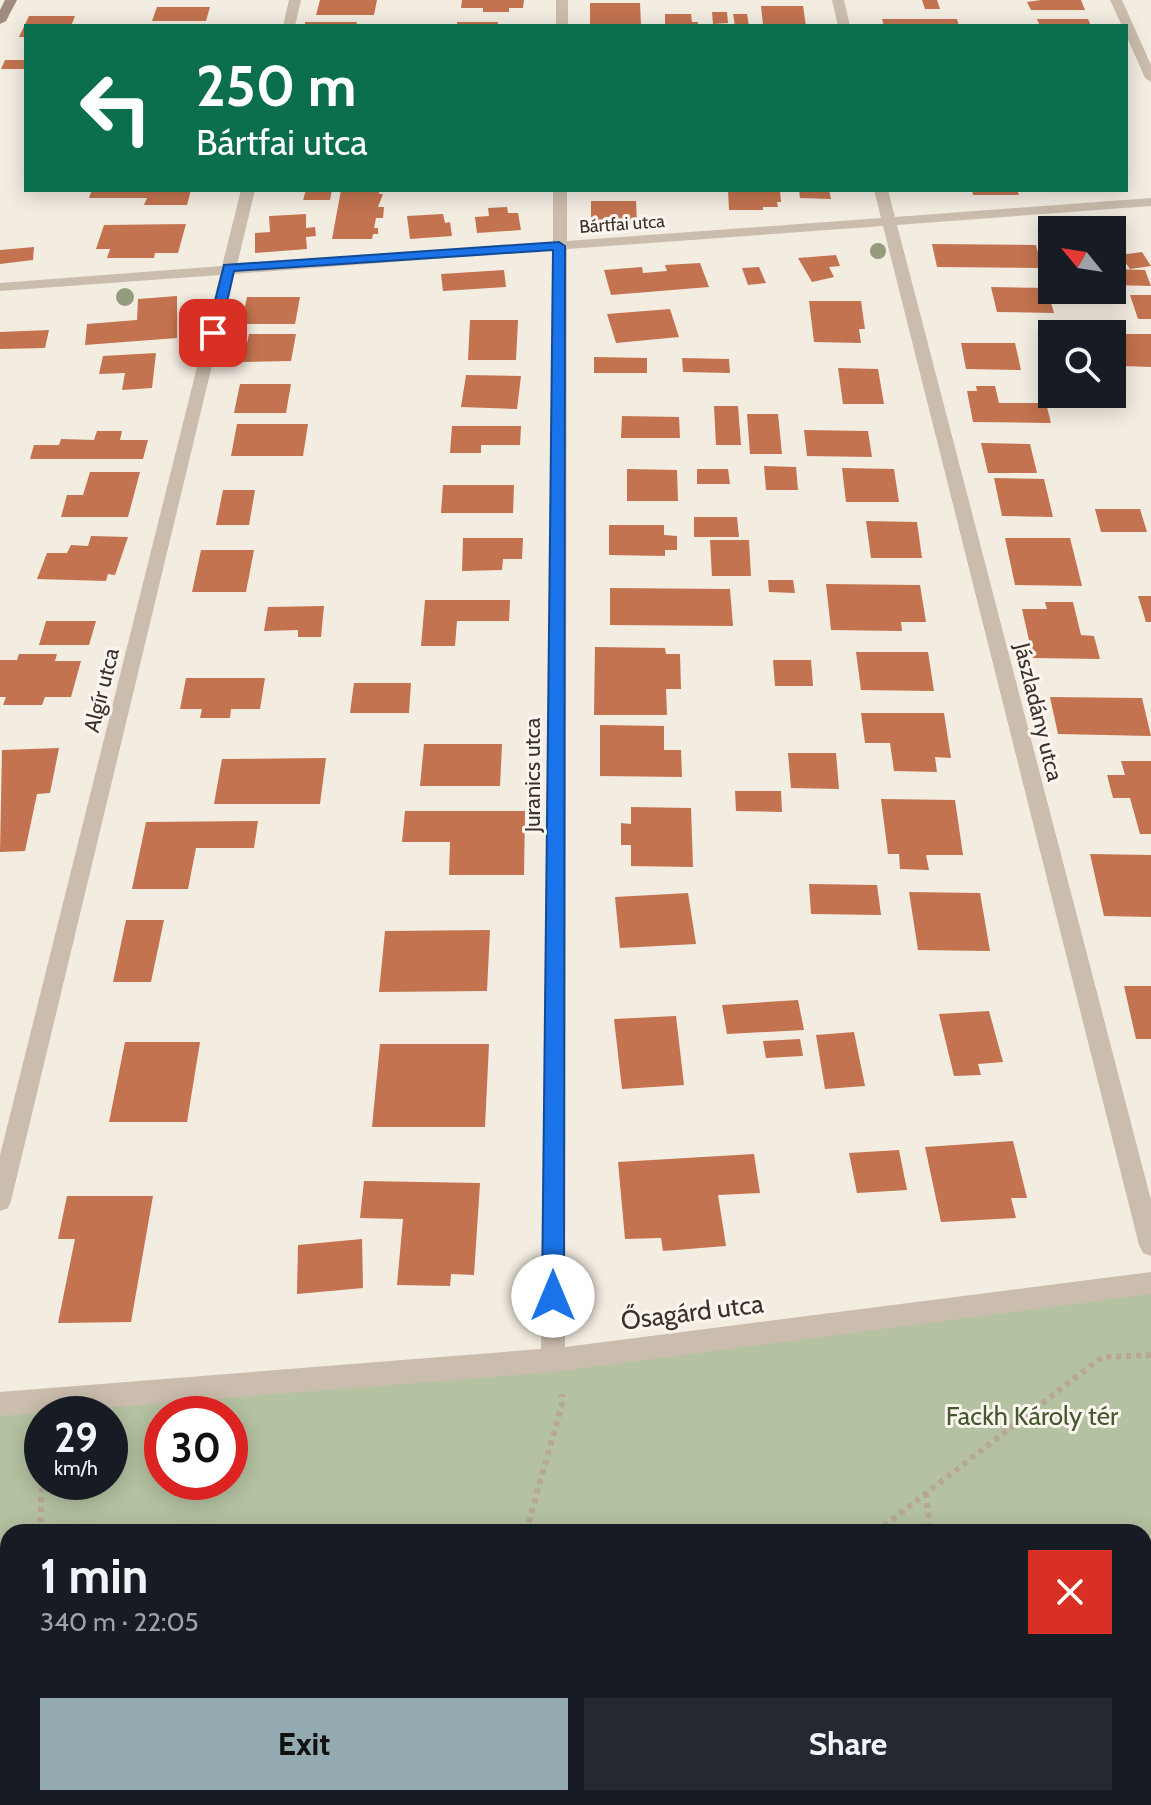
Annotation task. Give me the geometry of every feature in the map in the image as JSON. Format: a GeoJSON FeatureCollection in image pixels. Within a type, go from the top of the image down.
{"type":"FeatureCollection","features":[{"type":"Feature","properties":{"kind":"street"},"geometry":{"type":"LineString","coordinates":[[0,21],[11,0]]}},
{"type":"Feature","properties":{"kind":"street"},"geometry":{"type":"LineString","coordinates":[[289,24],[295,0]]}},
{"type":"Feature","properties":{"kind":"street"},"geometry":{"type":"LineString","coordinates":[[562,0],[562,24]]}},
{"type":"Feature","properties":{"kind":"street"},"geometry":{"type":"LineString","coordinates":[[838,0],[844,24]]}},
{"type":"Feature","properties":{"kind":"street"},"geometry":{"type":"LineString","coordinates":[[1116,0],[1127,24]]}},
{"type":"Feature","properties":{"kind":"street"},"geometry":{"type":"LineString","coordinates":[[1128,27],[1151,78]]}},
{"type":"Feature","properties":{"kind":"street","name":"Algír utca"},"geometry":{"type":"LineString","coordinates":[[0,1201],[248,192]]}},
{"type":"Feature","properties":{"kind":"street","name":"Juranics utca"},"geometry":{"type":"LineString","coordinates":[[558,1359],[560,192]]}},
{"type":"Feature","properties":{"kind":"street","name":"Jászladány utca"},"geometry":{"type":"LineString","coordinates":[[881,192],[1151,1245]]}},
{"type":"Feature","properties":{"kind":"street","name":"Bártfai utca"},"geometry":{"type":"LineString","coordinates":[[0,287],[229,268],[889,224],[1151,202]]}},
{"type":"Feature","properties":{"kind":"street","name":"Ősagárd utca"},"geometry":{"type":"LineString","coordinates":[[0,1404],[558,1359],[1151,1283]]}},
{"type":"Feature","properties":{"kind":"path"},"geometry":{"type":"LineString","coordinates":[[886,1524],[1102,1357],[1151,1355]]}},
{"type":"Feature","properties":{"kind":"path"},"geometry":{"type":"LineString","coordinates":[[528,1524],[562,1404],[558,1359]]}},
{"type":"Feature","properties":{"kind":"path"},"geometry":{"type":"LineString","coordinates":[[926,1493],[929,1524]]}},
{"type":"Feature","properties":{"kind":"path"},"geometry":{"type":"LineString","coordinates":[[40,1524],[41,1500]]}},
{"type":"Feature","properties":{"kind":"green space","name":"Fackh Károly tér"},"geometry":{"type":"Polygon","coordinates":[[[1151,1283],[1151,1524],[0,1524],[0,1404],[24,1402],[24,1500],[128,1500],[128,1396],[101,1396],[553,1360],[1151,1283]]]}},
{"type":"Feature","properties":{"kind":"building"},"geometry":{"type":"Polygon","coordinates":[[[320,0],[377,0],[374,15],[316,15],[320,0]]]}},
{"type":"Feature","properties":{"kind":"building"},"geometry":{"type":"Polygon","coordinates":[[[462,0],[524,0],[523,8],[509,8],[509,12],[483,12],[483,8],[461,8],[462,0]]]}},
{"type":"Feature","properties":{"kind":"building"},"geometry":{"type":"Polygon","coordinates":[[[922,0],[937,0],[940,9],[925,9],[922,0]]]}},
{"type":"Feature","properties":{"kind":"building"},"geometry":{"type":"Polygon","coordinates":[[[1081,0],[1085,10],[1031,10],[1027,2],[1081,0]]]}},
{"type":"Feature","properties":{"kind":"building"},"geometry":{"type":"Polygon","coordinates":[[[590,3],[640,3],[641,24],[590,24],[590,3]]]}},
{"type":"Feature","properties":{"kind":"building"},"geometry":{"type":"Polygon","coordinates":[[[761,6],[803,6],[806,24],[763,24],[761,6]]]}},
{"type":"Feature","properties":{"kind":"building"},"geometry":{"type":"Polygon","coordinates":[[[157,7],[210,7],[206,21],[152,21],[157,7]]]}},
{"type":"Feature","properties":{"kind":"building"},"geometry":{"type":"Polygon","coordinates":[[[712,12],[727,12],[728,23],[713,24],[712,12]]]}},
{"type":"Feature","properties":{"kind":"building"},"geometry":{"type":"Polygon","coordinates":[[[665,14],[691,14],[692,22],[698,22],[698,24],[665,24],[665,14]]]}},
{"type":"Feature","properties":{"kind":"building"},"geometry":{"type":"Polygon","coordinates":[[[733,14],[747,14],[749,24],[735,24],[733,14]]]}},
{"type":"Feature","properties":{"kind":"building"},"geometry":{"type":"Polygon","coordinates":[[[29,16],[75,16],[72,24],[25,24],[29,16]]]}},
{"type":"Feature","properties":{"kind":"building"},"geometry":{"type":"Polygon","coordinates":[[[882,19],[957,19],[958,24],[883,24],[882,19]]]}},
{"type":"Feature","properties":{"kind":"building"},"geometry":{"type":"Polygon","coordinates":[[[1037,19],[1088,19],[1090,24],[1039,24],[1037,19]]]}},
{"type":"Feature","properties":{"kind":"building"},"geometry":{"type":"Polygon","coordinates":[[[305,22],[357,22],[356,24],[305,22]]]}},
{"type":"Feature","properties":{"kind":"building"},"geometry":{"type":"Polygon","coordinates":[[[457,22],[498,22],[498,24],[457,22]]]}},
{"type":"Feature","properties":{"kind":"building"},"geometry":{"type":"Polygon","coordinates":[[[5,60],[24,60],[24,69],[1,69],[5,60]]]}},
{"type":"Feature","properties":{"kind":"building"},"geometry":{"type":"Polygon","coordinates":[[[91,192],[190,192],[187,205],[144,205],[147,198],[89,198],[91,192]]]}},
{"type":"Feature","properties":{"kind":"building"},"geometry":{"type":"Polygon","coordinates":[[[305,192],[332,192],[330,200],[303,200],[305,192]]]}},
{"type":"Feature","properties":{"kind":"building"},"geometry":{"type":"Polygon","coordinates":[[[341,192],[383,194],[378,207],[384,207],[383,218],[376,218],[374,228],[378,228],[378,234],[373,234],[372,239],[332,239],[341,192]]]}},
{"type":"Feature","properties":{"kind":"building"},"geometry":{"type":"Polygon","coordinates":[[[728,192],[780,192],[778,207],[729,210],[728,192]]]}},
{"type":"Feature","properties":{"kind":"building"},"geometry":{"type":"Polygon","coordinates":[[[799,192],[829,192],[831,199],[800,198],[799,192]]]}},
{"type":"Feature","properties":{"kind":"building"},"geometry":{"type":"Polygon","coordinates":[[[972,192],[1018,192],[1019,195],[973,195],[972,192]]]}},
{"type":"Feature","properties":{"kind":"building"},"geometry":{"type":"Polygon","coordinates":[[[591,201],[636,201],[637,225],[591,225],[591,201]]]}},
{"type":"Feature","properties":{"kind":"building"},"geometry":{"type":"Polygon","coordinates":[[[507,207],[508,213],[518,213],[521,230],[477,233],[475,217],[489,216],[488,208],[507,207]]]}},
{"type":"Feature","properties":{"kind":"building"},"geometry":{"type":"Polygon","coordinates":[[[306,214],[306,228],[315,227],[316,236],[306,237],[307,249],[255,253],[255,233],[270,232],[269,216],[306,214]]]}},
{"type":"Feature","properties":{"kind":"building"},"geometry":{"type":"Polygon","coordinates":[[[443,214],[445,223],[450,222],[452,236],[410,239],[407,216],[443,214]]]}},
{"type":"Feature","properties":{"kind":"building"},"geometry":{"type":"Polygon","coordinates":[[[186,224],[178,253],[155,253],[154,258],[107,258],[110,249],[96,249],[104,225],[186,224]]]}},
{"type":"Feature","properties":{"kind":"building"},"geometry":{"type":"Polygon","coordinates":[[[932,244],[1036,245],[1038,253],[1038,268],[937,267],[932,244]]]}},
{"type":"Feature","properties":{"kind":"building"},"geometry":{"type":"Polygon","coordinates":[[[34,247],[33,260],[0,264],[0,250],[34,247]]]}},
{"type":"Feature","properties":{"kind":"building"},"geometry":{"type":"Polygon","coordinates":[[[1142,252],[1151,266],[1130,269],[1126,263],[1126,254],[1142,252]]]}},
{"type":"Feature","properties":{"kind":"building"},"geometry":{"type":"Polygon","coordinates":[[[836,255],[840,266],[829,267],[834,277],[812,282],[798,258],[836,255]]]}},
{"type":"Feature","properties":{"kind":"building"},"geometry":{"type":"Polygon","coordinates":[[[700,263],[709,287],[611,295],[604,270],[642,267],[643,273],[667,271],[665,265],[700,263]]]}},
{"type":"Feature","properties":{"kind":"building"},"geometry":{"type":"Polygon","coordinates":[[[759,267],[766,283],[748,285],[742,268],[759,267]]]}},
{"type":"Feature","properties":{"kind":"building"},"geometry":{"type":"Polygon","coordinates":[[[1126,269],[1145,270],[1151,286],[1126,285],[1126,269]]]}},
{"type":"Feature","properties":{"kind":"building"},"geometry":{"type":"Polygon","coordinates":[[[504,270],[506,287],[443,291],[441,274],[504,270]]]}},
{"type":"Feature","properties":{"kind":"building"},"geometry":{"type":"Polygon","coordinates":[[[991,287],[1038,288],[1038,304],[1051,304],[1054,313],[997,312],[991,287]]]}},
{"type":"Feature","properties":{"kind":"building"},"geometry":{"type":"Polygon","coordinates":[[[1130,295],[1151,295],[1151,319],[1138,319],[1130,295]]]}},
{"type":"Feature","properties":{"kind":"building"},"geometry":{"type":"Polygon","coordinates":[[[177,296],[177,338],[85,345],[87,324],[137,320],[138,299],[177,296]]]}},
{"type":"Feature","properties":{"kind":"building"},"geometry":{"type":"Polygon","coordinates":[[[247,297],[300,297],[295,324],[241,324],[247,297]]]}},
{"type":"Feature","properties":{"kind":"building"},"geometry":{"type":"Polygon","coordinates":[[[809,301],[861,301],[865,329],[859,329],[861,343],[814,342],[809,301]]]}},
{"type":"Feature","properties":{"kind":"building"},"geometry":{"type":"Polygon","coordinates":[[[670,309],[679,337],[616,343],[607,314],[670,309]]]}},
{"type":"Feature","properties":{"kind":"building"},"geometry":{"type":"Polygon","coordinates":[[[470,320],[518,320],[516,360],[468,360],[470,320]]]}},
{"type":"Feature","properties":{"kind":"building"},"geometry":{"type":"Polygon","coordinates":[[[49,330],[45,348],[0,349],[0,332],[49,330]]]}},
{"type":"Feature","properties":{"kind":"building"},"geometry":{"type":"Polygon","coordinates":[[[249,334],[296,334],[291,361],[243,362],[249,334]]]}},
{"type":"Feature","properties":{"kind":"building"},"geometry":{"type":"Polygon","coordinates":[[[1126,334],[1151,334],[1151,367],[1126,366],[1126,334]]]}},
{"type":"Feature","properties":{"kind":"building"},"geometry":{"type":"Polygon","coordinates":[[[961,343],[1015,343],[1021,370],[966,369],[961,343]]]}},
{"type":"Feature","properties":{"kind":"building"},"geometry":{"type":"Polygon","coordinates":[[[156,353],[152,388],[122,390],[125,373],[99,374],[103,356],[156,353]]]}},
{"type":"Feature","properties":{"kind":"building"},"geometry":{"type":"Polygon","coordinates":[[[594,357],[647,358],[647,373],[594,373],[594,357]]]}},
{"type":"Feature","properties":{"kind":"building"},"geometry":{"type":"Polygon","coordinates":[[[682,358],[729,359],[730,373],[683,372],[682,358]]]}},
{"type":"Feature","properties":{"kind":"building"},"geometry":{"type":"Polygon","coordinates":[[[838,368],[878,369],[884,404],[843,404],[838,368]]]}},
{"type":"Feature","properties":{"kind":"building"},"geometry":{"type":"Polygon","coordinates":[[[466,375],[521,376],[517,409],[461,407],[466,375]]]}},
{"type":"Feature","properties":{"kind":"building"},"geometry":{"type":"Polygon","coordinates":[[[240,384],[291,384],[286,413],[234,413],[240,384]]]}},
{"type":"Feature","properties":{"kind":"building"},"geometry":{"type":"Polygon","coordinates":[[[976,386],[995,386],[999,403],[1038,403],[1038,408],[1047,408],[1051,423],[973,422],[967,391],[977,391],[976,386]]]}},
{"type":"Feature","properties":{"kind":"building"},"geometry":{"type":"Polygon","coordinates":[[[714,406],[738,406],[741,445],[716,445],[714,406]]]}},
{"type":"Feature","properties":{"kind":"building"},"geometry":{"type":"Polygon","coordinates":[[[747,414],[778,414],[782,454],[750,454],[747,414]]]}},
{"type":"Feature","properties":{"kind":"building"},"geometry":{"type":"Polygon","coordinates":[[[622,416],[679,417],[680,438],[621,438],[622,416]]]}},
{"type":"Feature","properties":{"kind":"building"},"geometry":{"type":"Polygon","coordinates":[[[237,424],[308,424],[303,456],[231,456],[237,424]]]}},
{"type":"Feature","properties":{"kind":"building"},"geometry":{"type":"Polygon","coordinates":[[[452,426],[521,426],[520,445],[481,445],[481,453],[450,453],[452,426]]]}},
{"type":"Feature","properties":{"kind":"building"},"geometry":{"type":"Polygon","coordinates":[[[804,430],[868,431],[872,457],[807,456],[804,430]]]}},
{"type":"Feature","properties":{"kind":"building"},"geometry":{"type":"Polygon","coordinates":[[[97,431],[122,431],[120,440],[148,440],[143,459],[30,459],[34,445],[59,445],[61,439],[94,440],[97,431]]]}},
{"type":"Feature","properties":{"kind":"building"},"geometry":{"type":"Polygon","coordinates":[[[981,443],[1030,444],[1037,473],[988,473],[981,443]]]}},
{"type":"Feature","properties":{"kind":"building"},"geometry":{"type":"Polygon","coordinates":[[[764,466],[796,467],[798,490],[766,490],[764,466]]]}},
{"type":"Feature","properties":{"kind":"building"},"geometry":{"type":"Polygon","coordinates":[[[842,468],[894,469],[899,502],[846,502],[842,468]]]}},
{"type":"Feature","properties":{"kind":"building"},"geometry":{"type":"Polygon","coordinates":[[[627,469],[677,470],[678,501],[627,501],[627,469]]]}},
{"type":"Feature","properties":{"kind":"building"},"geometry":{"type":"Polygon","coordinates":[[[697,469],[728,469],[730,484],[697,484],[697,469]]]}},
{"type":"Feature","properties":{"kind":"building"},"geometry":{"type":"Polygon","coordinates":[[[90,472],[140,472],[128,517],[61,517],[67,495],[83,495],[90,472]]]}},
{"type":"Feature","properties":{"kind":"building"},"geometry":{"type":"Polygon","coordinates":[[[994,478],[1044,479],[1053,517],[1002,516],[994,478]]]}},
{"type":"Feature","properties":{"kind":"building"},"geometry":{"type":"Polygon","coordinates":[[[443,485],[514,485],[513,513],[441,513],[443,485]]]}},
{"type":"Feature","properties":{"kind":"building"},"geometry":{"type":"Polygon","coordinates":[[[223,490],[255,490],[249,525],[216,525],[223,490]]]}},
{"type":"Feature","properties":{"kind":"building"},"geometry":{"type":"Polygon","coordinates":[[[1095,509],[1140,509],[1147,532],[1101,532],[1095,509]]]}},
{"type":"Feature","properties":{"kind":"building"},"geometry":{"type":"Polygon","coordinates":[[[694,517],[737,517],[739,537],[694,537],[694,517]]]}},
{"type":"Feature","properties":{"kind":"building"},"geometry":{"type":"Polygon","coordinates":[[[866,521],[917,522],[922,558],[871,558],[866,521]]]}},
{"type":"Feature","properties":{"kind":"building"},"geometry":{"type":"Polygon","coordinates":[[[609,525],[664,525],[664,535],[677,536],[677,550],[665,550],[665,556],[609,555],[609,525]]]}},
{"type":"Feature","properties":{"kind":"building"},"geometry":{"type":"Polygon","coordinates":[[[91,536],[128,537],[115,575],[108,574],[106,581],[37,579],[47,553],[67,553],[71,545],[88,546],[91,536]]]}},
{"type":"Feature","properties":{"kind":"building"},"geometry":{"type":"Polygon","coordinates":[[[463,538],[523,538],[522,559],[503,559],[502,570],[462,571],[463,538]]]}},
{"type":"Feature","properties":{"kind":"building"},"geometry":{"type":"Polygon","coordinates":[[[1005,538],[1070,538],[1082,586],[1015,585],[1005,538]]]}},
{"type":"Feature","properties":{"kind":"building"},"geometry":{"type":"Polygon","coordinates":[[[710,540],[749,540],[751,576],[712,576],[710,540]]]}},
{"type":"Feature","properties":{"kind":"building"},"geometry":{"type":"Polygon","coordinates":[[[201,550],[254,550],[246,592],[192,592],[201,550]]]}},
{"type":"Feature","properties":{"kind":"building"},"geometry":{"type":"Polygon","coordinates":[[[768,580],[793,580],[795,593],[769,592],[768,580]]]}},
{"type":"Feature","properties":{"kind":"building"},"geometry":{"type":"Polygon","coordinates":[[[826,584],[920,585],[926,622],[901,622],[902,631],[831,630],[826,584]]]}},
{"type":"Feature","properties":{"kind":"building"},"geometry":{"type":"Polygon","coordinates":[[[610,588],[730,589],[733,626],[610,625],[610,588]]]}},
{"type":"Feature","properties":{"kind":"building"},"geometry":{"type":"Polygon","coordinates":[[[1138,596],[1151,596],[1151,622],[1146,622],[1138,596]]]}},
{"type":"Feature","properties":{"kind":"building"},"geometry":{"type":"Polygon","coordinates":[[[425,600],[510,600],[509,621],[457,621],[455,646],[421,646],[425,600]]]}},
{"type":"Feature","properties":{"kind":"building"},"geometry":{"type":"Polygon","coordinates":[[[1045,602],[1073,602],[1081,635],[1094,636],[1100,659],[1033,658],[1022,609],[1047,609],[1045,602]]]}},
{"type":"Feature","properties":{"kind":"building"},"geometry":{"type":"Polygon","coordinates":[[[324,606],[321,637],[298,637],[298,630],[264,631],[268,607],[324,606]]]}},
{"type":"Feature","properties":{"kind":"building"},"geometry":{"type":"Polygon","coordinates":[[[46,621],[96,621],[89,645],[39,645],[46,621]]]}},
{"type":"Feature","properties":{"kind":"building"},"geometry":{"type":"Polygon","coordinates":[[[595,647],[665,648],[666,654],[680,654],[681,689],[666,689],[667,715],[594,715],[595,647]]]}},
{"type":"Feature","properties":{"kind":"building"},"geometry":{"type":"Polygon","coordinates":[[[856,652],[928,652],[934,691],[861,690],[856,652]]]}},
{"type":"Feature","properties":{"kind":"building"},"geometry":{"type":"Polygon","coordinates":[[[19,654],[57,654],[55,661],[81,661],[71,697],[45,697],[42,705],[3,705],[6,697],[0,697],[0,660],[17,660],[19,654]]]}},
{"type":"Feature","properties":{"kind":"building"},"geometry":{"type":"Polygon","coordinates":[[[773,660],[811,660],[813,686],[775,686],[773,660]]]}},
{"type":"Feature","properties":{"kind":"building"},"geometry":{"type":"Polygon","coordinates":[[[186,678],[265,678],[260,709],[231,709],[230,718],[200,718],[202,709],[180,709],[186,678]]]}},
{"type":"Feature","properties":{"kind":"building"},"geometry":{"type":"Polygon","coordinates":[[[354,683],[411,683],[409,713],[350,713],[354,683]]]}},
{"type":"Feature","properties":{"kind":"building"},"geometry":{"type":"Polygon","coordinates":[[[1050,697],[1142,698],[1151,736],[1058,734],[1050,697]]]}},
{"type":"Feature","properties":{"kind":"building"},"geometry":{"type":"Polygon","coordinates":[[[861,713],[944,713],[951,758],[935,757],[937,772],[894,771],[890,743],[865,743],[861,713]]]}},
{"type":"Feature","properties":{"kind":"building"},"geometry":{"type":"Polygon","coordinates":[[[600,725],[664,726],[664,750],[681,750],[682,777],[600,776],[600,725]]]}},
{"type":"Feature","properties":{"kind":"building"},"geometry":{"type":"Polygon","coordinates":[[[424,744],[502,744],[500,786],[420,786],[424,744]]]}},
{"type":"Feature","properties":{"kind":"building"},"geometry":{"type":"Polygon","coordinates":[[[59,748],[50,793],[37,794],[25,851],[0,852],[2,750],[59,748]]]}},
{"type":"Feature","properties":{"kind":"building"},"geometry":{"type":"Polygon","coordinates":[[[788,753],[836,753],[839,789],[791,788],[788,753]]]}},
{"type":"Feature","properties":{"kind":"building"},"geometry":{"type":"Polygon","coordinates":[[[326,758],[320,804],[214,804],[222,759],[326,758]]]}},
{"type":"Feature","properties":{"kind":"building"},"geometry":{"type":"Polygon","coordinates":[[[1121,761],[1151,761],[1151,834],[1140,834],[1130,798],[1113,798],[1107,775],[1125,775],[1121,761]]]}},
{"type":"Feature","properties":{"kind":"building"},"geometry":{"type":"Polygon","coordinates":[[[735,791],[781,791],[782,812],[736,811],[735,791]]]}},
{"type":"Feature","properties":{"kind":"building"},"geometry":{"type":"Polygon","coordinates":[[[881,799],[955,800],[963,855],[926,855],[929,870],[900,869],[899,854],[888,854],[881,799]]]}},
{"type":"Feature","properties":{"kind":"building"},"geometry":{"type":"Polygon","coordinates":[[[631,807],[691,808],[693,867],[631,866],[631,845],[621,845],[621,823],[631,824],[631,807]]]}},
{"type":"Feature","properties":{"kind":"building"},"geometry":{"type":"Polygon","coordinates":[[[405,811],[525,811],[524,875],[449,875],[450,842],[402,842],[405,811]]]}},
{"type":"Feature","properties":{"kind":"building"},"geometry":{"type":"Polygon","coordinates":[[[258,821],[254,848],[196,848],[188,889],[132,889],[146,822],[258,821]]]}},
{"type":"Feature","properties":{"kind":"building"},"geometry":{"type":"Polygon","coordinates":[[[1090,854],[1151,855],[1151,917],[1104,916],[1090,854]]]}},
{"type":"Feature","properties":{"kind":"building"},"geometry":{"type":"Polygon","coordinates":[[[809,884],[877,885],[881,915],[811,914],[809,884]]]}},
{"type":"Feature","properties":{"kind":"building"},"geometry":{"type":"Polygon","coordinates":[[[909,892],[980,893],[990,951],[918,950],[909,892]]]}},
{"type":"Feature","properties":{"kind":"building"},"geometry":{"type":"Polygon","coordinates":[[[688,893],[696,944],[620,948],[615,897],[688,893]]]}},
{"type":"Feature","properties":{"kind":"building"},"geometry":{"type":"Polygon","coordinates":[[[126,920],[164,920],[151,982],[113,982],[126,920]]]}},
{"type":"Feature","properties":{"kind":"building"},"geometry":{"type":"Polygon","coordinates":[[[490,930],[487,991],[379,992],[385,931],[490,930]]]}},
{"type":"Feature","properties":{"kind":"building"},"geometry":{"type":"Polygon","coordinates":[[[1124,986],[1151,986],[1151,1039],[1136,1039],[1124,986]]]}},
{"type":"Feature","properties":{"kind":"building"},"geometry":{"type":"Polygon","coordinates":[[[798,1000],[804,1030],[727,1034],[722,1005],[798,1000]]]}},
{"type":"Feature","properties":{"kind":"building"},"geometry":{"type":"Polygon","coordinates":[[[989,1011],[1003,1062],[978,1064],[981,1075],[954,1076],[939,1014],[989,1011]]]}},
{"type":"Feature","properties":{"kind":"building"},"geometry":{"type":"Polygon","coordinates":[[[676,1016],[684,1085],[622,1089],[614,1019],[676,1016]]]}},
{"type":"Feature","properties":{"kind":"building"},"geometry":{"type":"Polygon","coordinates":[[[854,1032],[865,1086],[825,1089],[816,1035],[854,1032]]]}},
{"type":"Feature","properties":{"kind":"building"},"geometry":{"type":"Polygon","coordinates":[[[800,1039],[803,1056],[766,1058],[763,1041],[800,1039]]]}},
{"type":"Feature","properties":{"kind":"building"},"geometry":{"type":"Polygon","coordinates":[[[125,1042],[200,1042],[187,1122],[109,1122],[125,1042]]]}},
{"type":"Feature","properties":{"kind":"building"},"geometry":{"type":"Polygon","coordinates":[[[380,1044],[489,1044],[485,1127],[372,1127],[380,1044]]]}},
{"type":"Feature","properties":{"kind":"building"},"geometry":{"type":"Polygon","coordinates":[[[1013,1141],[1027,1198],[1011,1198],[1016,1218],[941,1222],[925,1147],[1013,1141]]]}},
{"type":"Feature","properties":{"kind":"building"},"geometry":{"type":"Polygon","coordinates":[[[899,1150],[907,1190],[857,1193],[849,1153],[899,1150]]]}},
{"type":"Feature","properties":{"kind":"building"},"geometry":{"type":"Polygon","coordinates":[[[754,1154],[760,1193],[718,1195],[726,1246],[663,1251],[661,1238],[625,1239],[618,1162],[754,1154]]]}},
{"type":"Feature","properties":{"kind":"building"},"geometry":{"type":"Polygon","coordinates":[[[364,1181],[480,1183],[474,1275],[451,1274],[450,1286],[397,1285],[403,1219],[360,1218],[364,1181]]]}},
{"type":"Feature","properties":{"kind":"building"},"geometry":{"type":"Polygon","coordinates":[[[67,1196],[153,1196],[131,1322],[58,1323],[75,1239],[58,1239],[67,1196]]]}},
{"type":"Feature","properties":{"kind":"building"},"geometry":{"type":"Polygon","coordinates":[[[362,1239],[363,1288],[297,1294],[298,1245],[362,1239]]]}},
{"type":"Feature","properties":{"kind":"route"},"geometry":{"type":"LineString","coordinates":[[213,333],[229,268],[559,246],[553,1296]]}}]}
